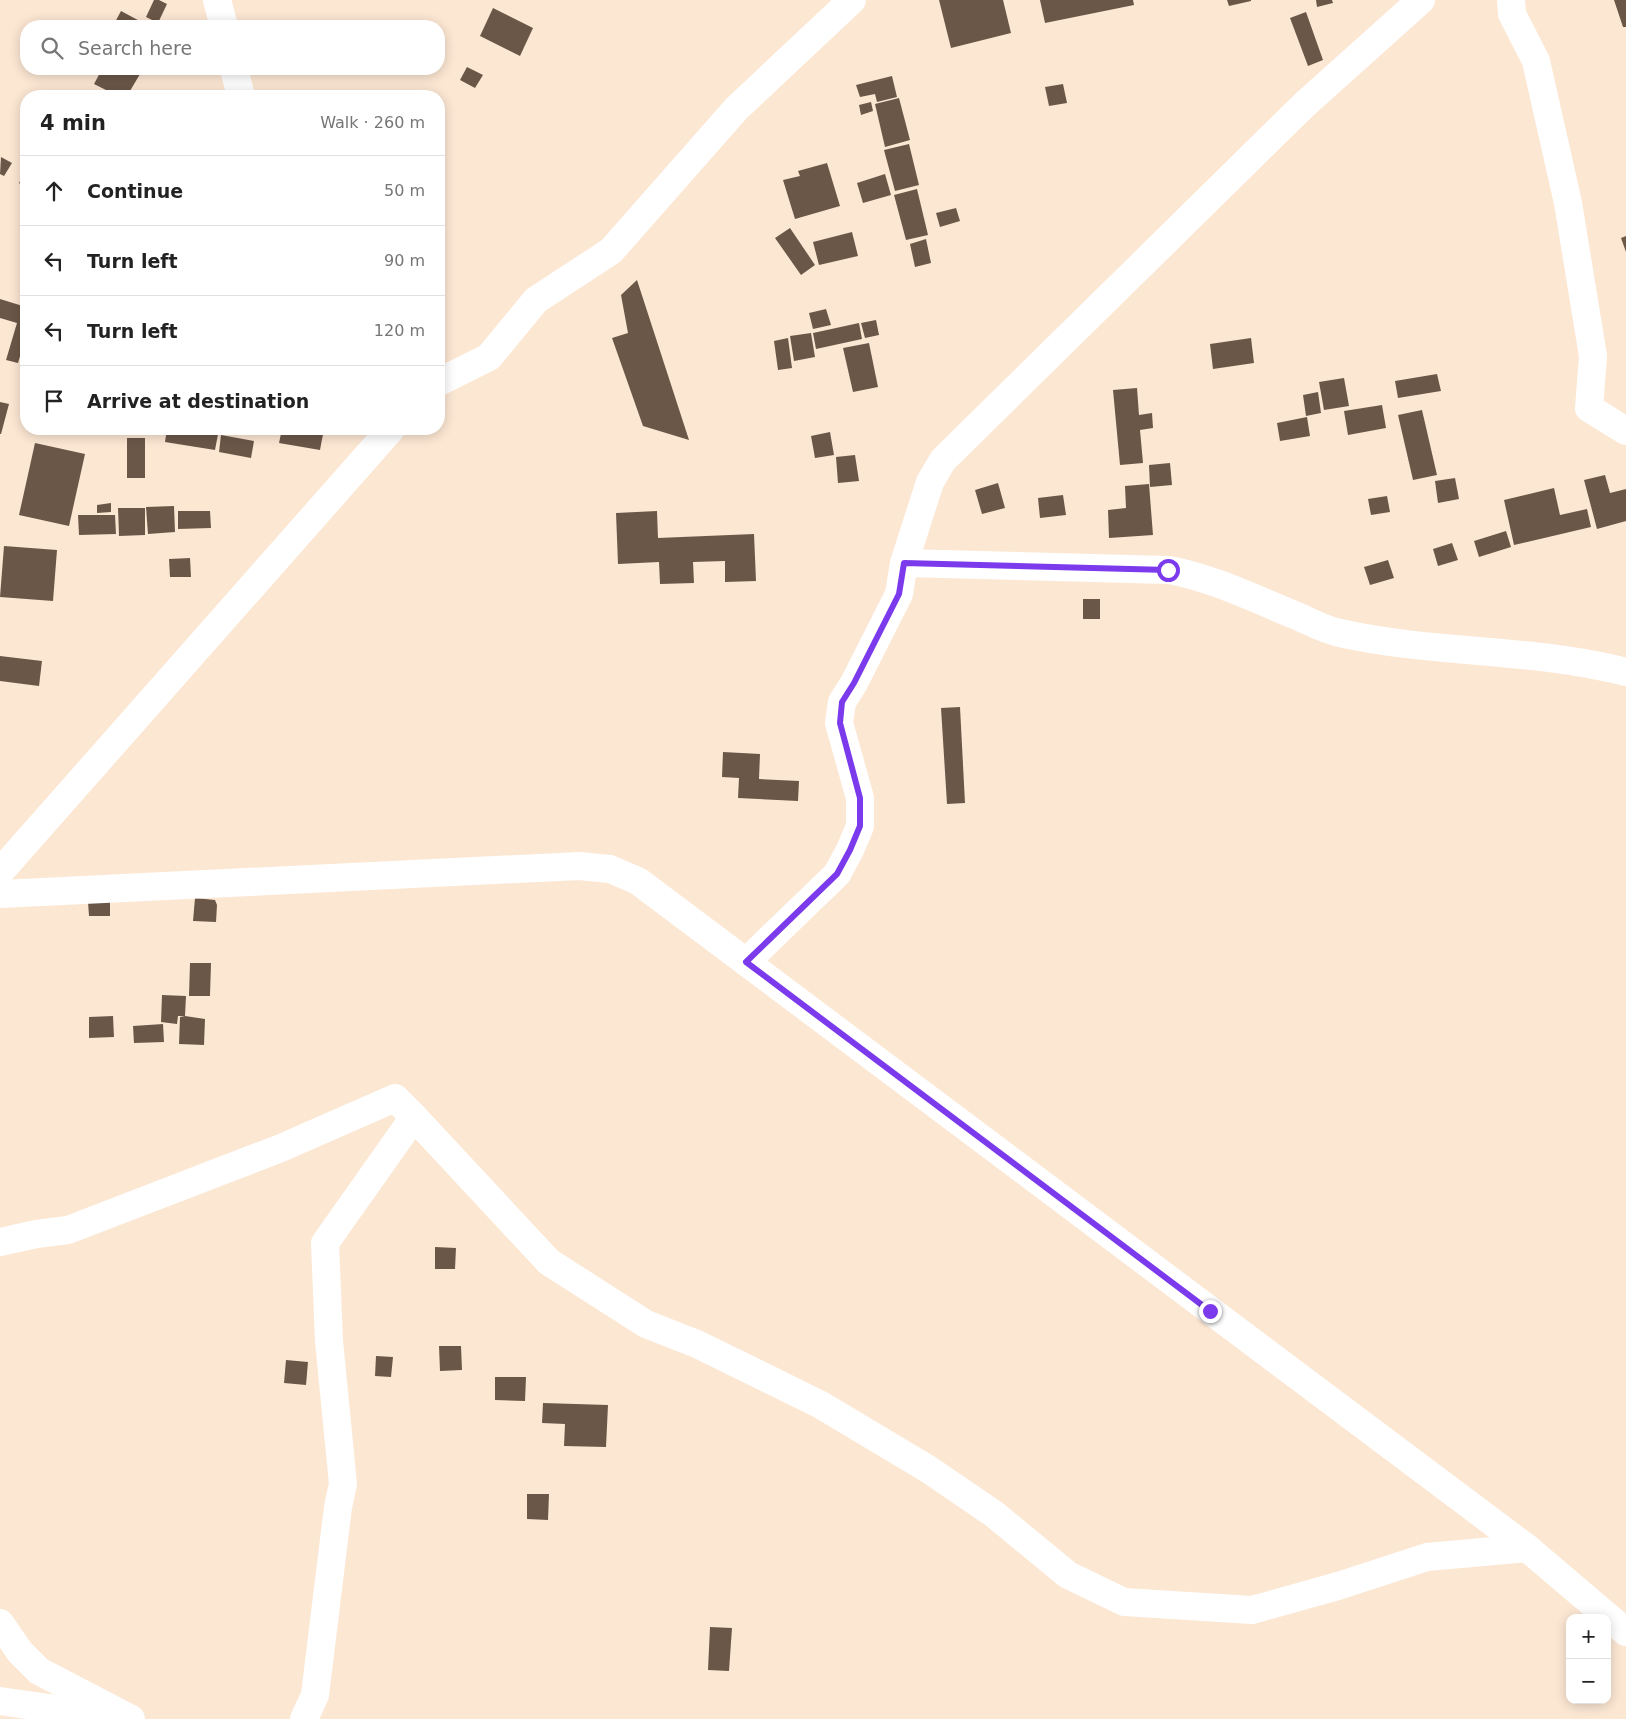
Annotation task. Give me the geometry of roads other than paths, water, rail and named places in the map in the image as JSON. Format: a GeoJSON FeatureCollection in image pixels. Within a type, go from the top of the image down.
{"type":"FeatureCollection","features":[{"type":"Feature","properties":{"kind":"street"},"geometry":{"type":"LineString","coordinates":[[217,0],[222,20]]}},
{"type":"Feature","properties":{"kind":"street"},"geometry":{"type":"LineString","coordinates":[[445,379],[489,357],[536,300],[611,251],[736,109],[852,0]]}},
{"type":"Feature","properties":{"kind":"street"},"geometry":{"type":"LineString","coordinates":[[746,962],[837,874],[860,826],[860,798],[840,723],[842,702],[854,683],[899,594],[904,563],[930,482],[943,460],[1304,105],[1421,0]]}},
{"type":"Feature","properties":{"kind":"street"},"geometry":{"type":"LineString","coordinates":[[1511,0],[1512,14],[1536,61],[1568,203],[1593,356],[1589,408],[1626,431]]}},
{"type":"Feature","properties":{"kind":"street"},"geometry":{"type":"LineString","coordinates":[[236,75],[239,90]]}},
{"type":"Feature","properties":{"kind":"street"},"geometry":{"type":"LineString","coordinates":[[0,872],[386,435]]}},
{"type":"Feature","properties":{"kind":"street"},"geometry":{"type":"LineString","coordinates":[[904,563],[1168,570],[1194,575],[1337,632],[1387,642],[1566,661],[1626,672]]}},
{"type":"Feature","properties":{"kind":"street"},"geometry":{"type":"LineString","coordinates":[[0,894],[579,866],[610,870],[638,881],[1526,1548],[1626,1632]]}},
{"type":"Feature","properties":{"kind":"street"},"geometry":{"type":"LineString","coordinates":[[0,1242],[36,1234],[68,1230],[280,1148],[396,1098],[549,1262],[646,1324],[697,1344],[821,1405],[928,1468],[994,1514],[1068,1575],[1124,1602],[1252,1610],[1338,1586],[1427,1557],[1526,1548]]}},
{"type":"Feature","properties":{"kind":"street"},"geometry":{"type":"LineString","coordinates":[[304,1719],[315,1696],[338,1507],[343,1484],[329,1341],[325,1243],[414,1117]]}},
{"type":"Feature","properties":{"kind":"street"},"geometry":{"type":"LineString","coordinates":[[0,1623],[20,1652],[39,1671],[131,1719]]}},
{"type":"Feature","properties":{"kind":"street"},"geometry":{"type":"LineString","coordinates":[[0,1701],[126,1719]]}}]}
